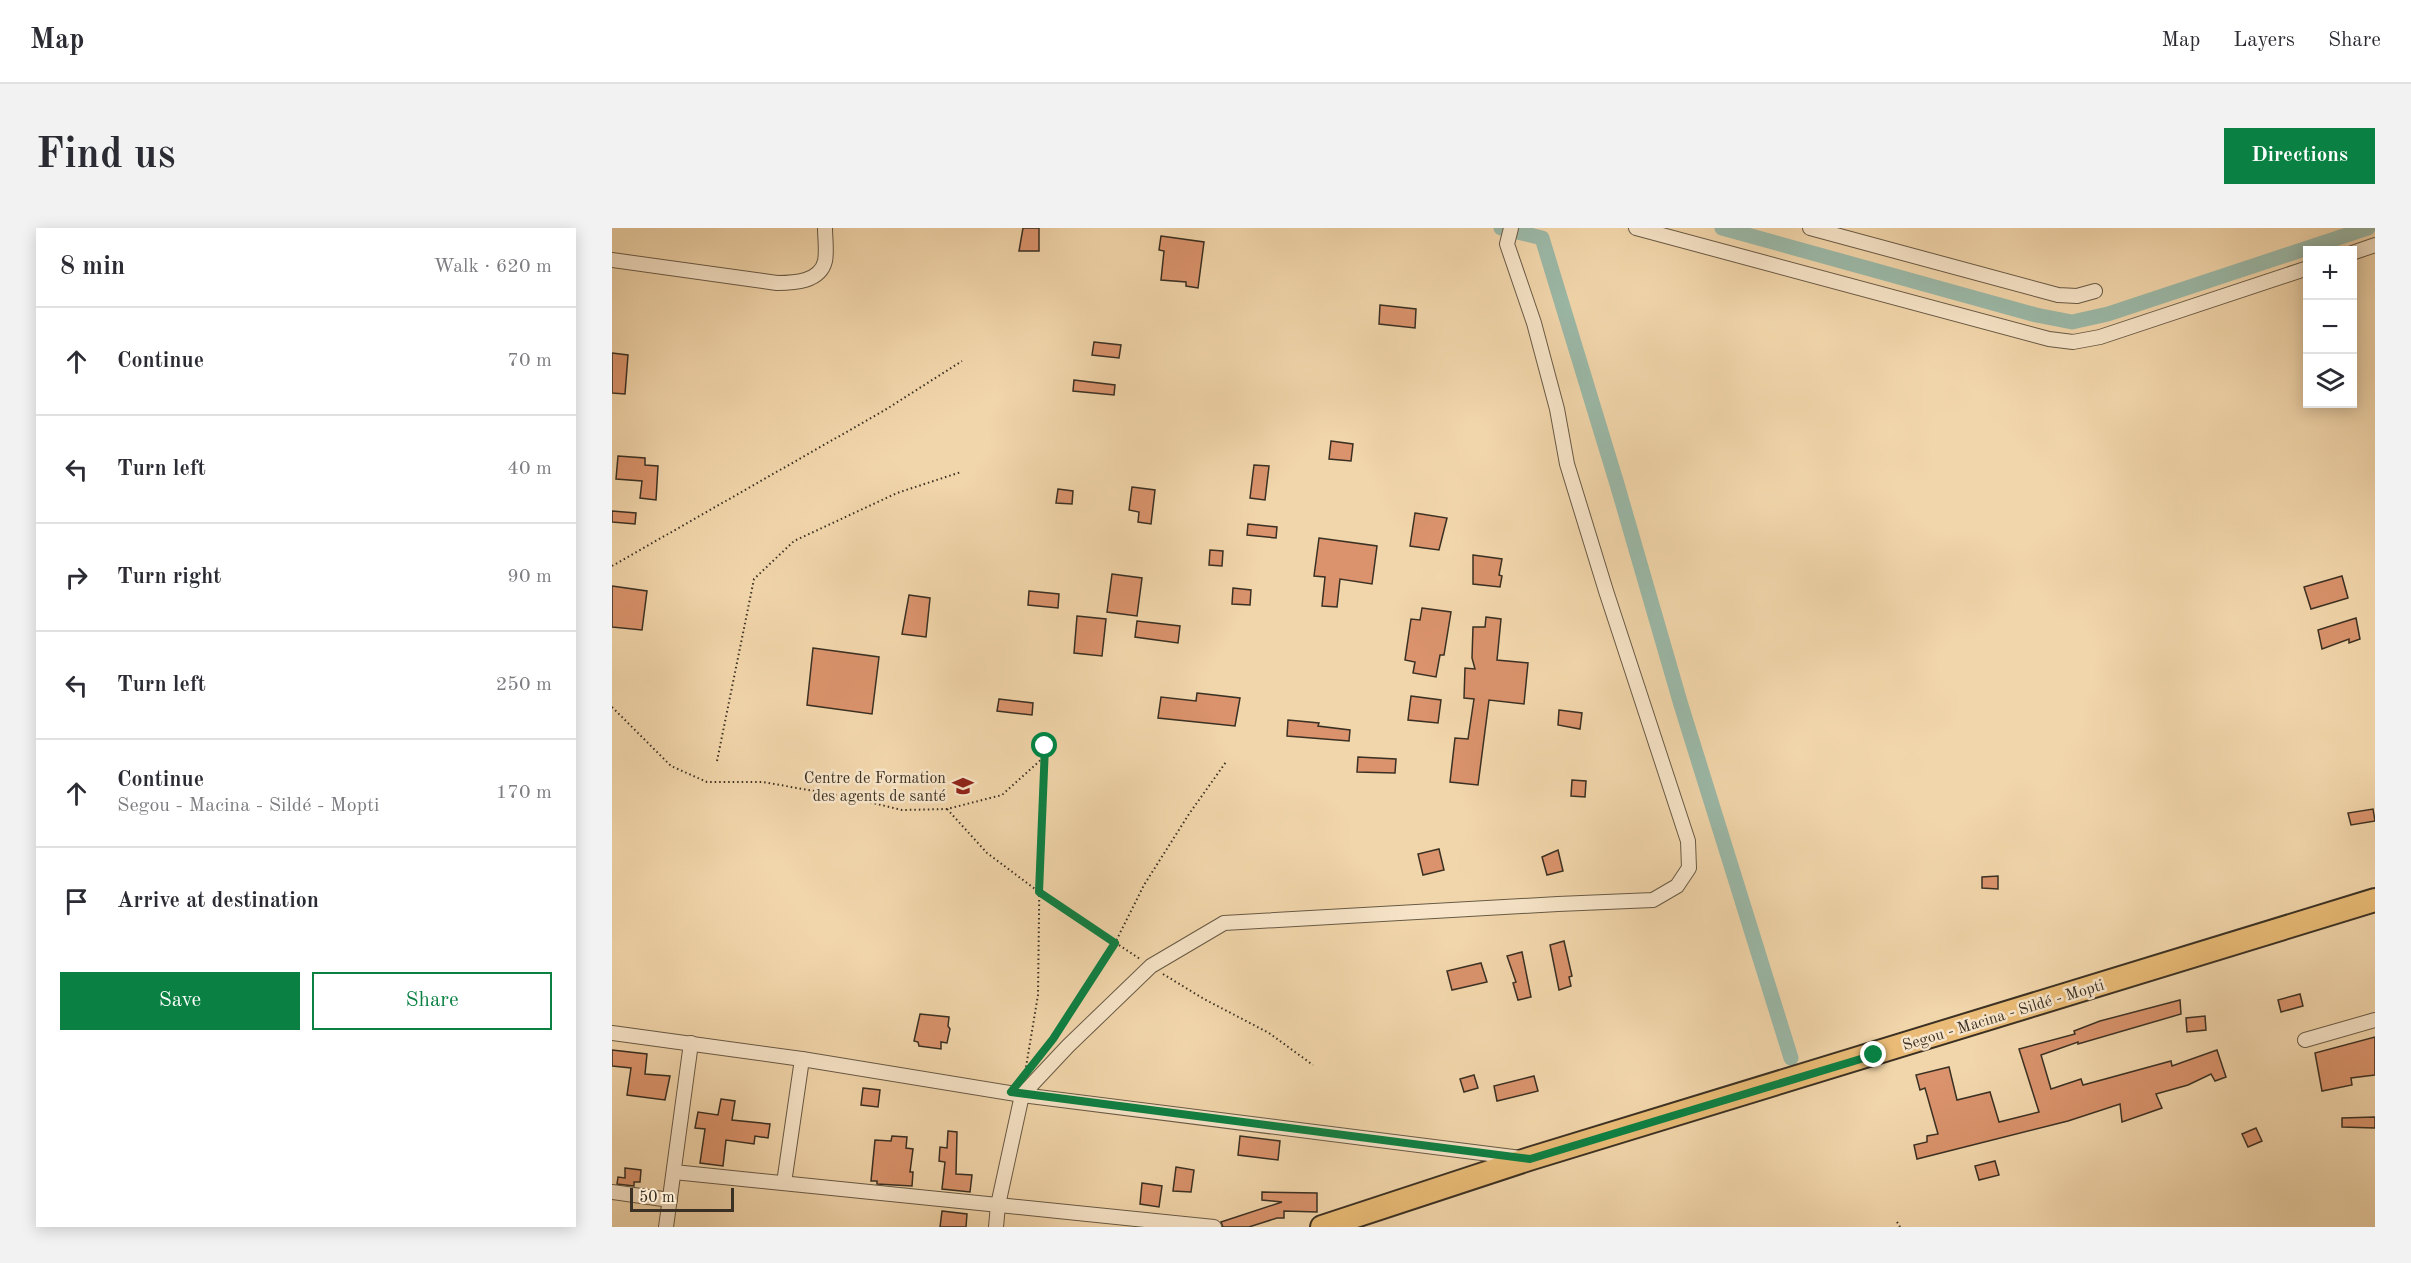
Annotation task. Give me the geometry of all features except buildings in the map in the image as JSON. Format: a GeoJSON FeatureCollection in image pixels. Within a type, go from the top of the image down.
{"type":"FeatureCollection","features":[{"type":"Feature","properties":{"kind":"main road","name":"Segou - Macina - Sildé - Mopti"},"geometry":{"type":"LineString","coordinates":[[1322,1227],[1530,1159],[2375,900]]}},
{"type":"Feature","properties":{"kind":"street"},"geometry":{"type":"LineString","coordinates":[[612,260],[777,283],[796,283],[814,277],[825,261],[825,228]]}},
{"type":"Feature","properties":{"kind":"street"},"geometry":{"type":"LineString","coordinates":[[996,1227],[1016,1093],[1151,966],[1224,923],[1653,900],[1677,886],[1689,868],[1688,841],[1567,464],[1557,409],[1537,334],[1507,244],[1511,228]]}},
{"type":"Feature","properties":{"kind":"street"},"geometry":{"type":"LineString","coordinates":[[1636,228],[2049,339],[2073,342],[2100,337],[2303,269]]}},
{"type":"Feature","properties":{"kind":"street"},"geometry":{"type":"LineString","coordinates":[[1810,228],[2058,295],[2077,296],[2095,291]]}},
{"type":"Feature","properties":{"kind":"street"},"geometry":{"type":"LineString","coordinates":[[2357,251],[2375,245]]}},
{"type":"Feature","properties":{"kind":"street"},"geometry":{"type":"LineString","coordinates":[[2305,1040],[2375,1020]]}},
{"type":"Feature","properties":{"kind":"street"},"geometry":{"type":"LineString","coordinates":[[612,1033],[802,1059],[1016,1093],[1530,1159]]}},
{"type":"Feature","properties":{"kind":"street"},"geometry":{"type":"LineString","coordinates":[[666,1227],[691,1043]]}},
{"type":"Feature","properties":{"kind":"street"},"geometry":{"type":"LineString","coordinates":[[784,1183],[802,1059]]}},
{"type":"Feature","properties":{"kind":"street"},"geometry":{"type":"LineString","coordinates":[[674,1172],[998,1205],[1100,1221],[1214,1227]]}},
{"type":"Feature","properties":{"kind":"street"},"geometry":{"type":"LineString","coordinates":[[612,1192],[670,1200]]}},
{"type":"Feature","properties":{"kind":"path"},"geometry":{"type":"LineString","coordinates":[[612,566],[885,410],[962,361]]}},
{"type":"Feature","properties":{"kind":"path"},"geometry":{"type":"LineString","coordinates":[[717,761],[754,579],[794,541],[897,493],[960,472]]}},
{"type":"Feature","properties":{"kind":"path"},"geometry":{"type":"LineString","coordinates":[[612,707],[671,766],[707,782],[763,782],[848,797],[902,810],[947,809],[1002,795],[1045,756]]}},
{"type":"Feature","properties":{"kind":"path"},"geometry":{"type":"LineString","coordinates":[[1026,1067],[1038,995],[1039,892],[1045,746]]}},
{"type":"Feature","properties":{"kind":"path"},"geometry":{"type":"LineString","coordinates":[[1047,1047],[1115,943],[1144,885],[1189,814],[1226,762]]}},
{"type":"Feature","properties":{"kind":"path"},"geometry":{"type":"LineString","coordinates":[[947,809],[987,853],[1039,892],[1204,999],[1269,1033],[1313,1065]]}},
{"type":"Feature","properties":{"kind":"path"},"geometry":{"type":"LineString","coordinates":[[1016,1093],[1032,1065]]}},
{"type":"Feature","properties":{"kind":"path"},"geometry":{"type":"LineString","coordinates":[[1897,1222],[1900,1227]]}},
{"type":"Feature","properties":{"kind":"waterway"},"geometry":{"type":"LineString","coordinates":[[1501,228],[1542,238],[1681,705],[1791,1058]]}},
{"type":"Feature","properties":{"kind":"waterway"},"geometry":{"type":"LineString","coordinates":[[1722,228],[2036,315],[2072,322],[2108,314],[2368,228]]}},
{"type":"Feature","properties":{"kind":"place","name":"Centre de Formation des agents de santé"},"geometry":{"type":"Point","coordinates":[963,786]}},
{"type":"Feature","properties":{"kind":"route"},"geometry":{"type":"LineString","coordinates":[[1045,746],[1039,892],[1115,943],[1053,1039],[1011,1092],[1530,1159],[1874,1055]]}}]}
